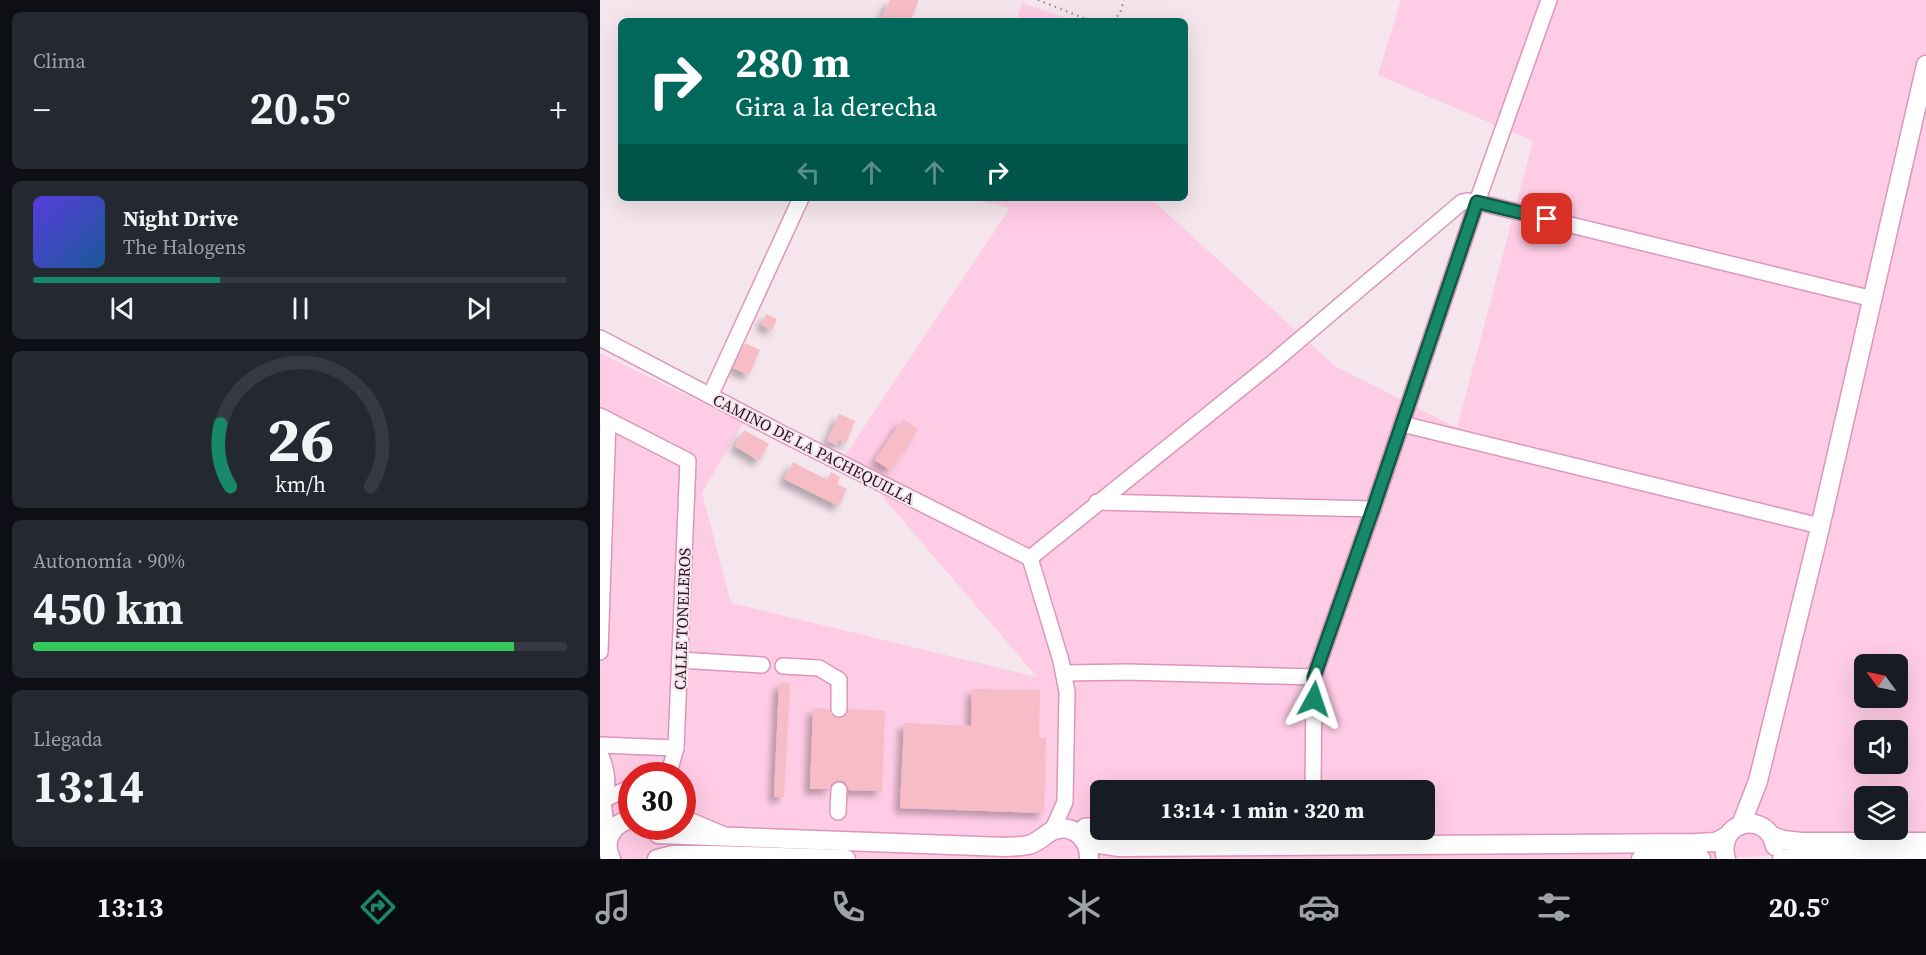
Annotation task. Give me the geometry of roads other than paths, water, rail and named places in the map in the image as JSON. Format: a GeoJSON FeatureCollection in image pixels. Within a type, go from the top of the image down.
{"type":"FeatureCollection","features":[{"type":"Feature","properties":{"kind":"main road"},"geometry":{"type":"LineString","coordinates":[[1726,859],[1724,846],[1758,781],[1820,526],[1926,65]]}},
{"type":"Feature","properties":{"kind":"main road"},"geometry":{"type":"LineString","coordinates":[[1758,781],[1767,831],[1775,848],[1773,859]]}},
{"type":"Feature","properties":{"kind":"main road"},"geometry":{"type":"LineString","coordinates":[[696,834],[730,837],[1005,847],[1030,845],[1062,829],[1119,847],[1357,847],[1716,842],[1734,830],[1752,823],[1783,840],[1926,842]]}},
{"type":"Feature","properties":{"kind":"main road"},"geometry":{"type":"LineString","coordinates":[[611,859],[607,846],[613,828]]}},
{"type":"Feature","properties":{"kind":"main road"},"geometry":{"type":"LineString","coordinates":[[1036,859],[1037,849],[1047,835]]}},
{"type":"Feature","properties":{"kind":"main road"},"geometry":{"type":"LineString","coordinates":[[656,859],[659,850],[658,840]]}},
{"type":"Feature","properties":{"kind":"main road"},"geometry":{"type":"LineString","coordinates":[[656,859],[669,855],[846,859]]}},
{"type":"Feature","properties":{"kind":"main road"},"geometry":{"type":"LineString","coordinates":[[1782,859],[1801,857],[1926,859]]}},
{"type":"Feature","properties":{"kind":"main road"},"geometry":{"type":"LineString","coordinates":[[1641,859],[1701,859]]}},
{"type":"Feature","properties":{"kind":"street"},"geometry":{"type":"LineString","coordinates":[[1313,780],[1314,677],[1549,0]]}},
{"type":"Feature","properties":{"kind":"street"},"geometry":{"type":"LineString","coordinates":[[711,396],[800,201]]}},
{"type":"Feature","properties":{"kind":"street"},"geometry":{"type":"LineString","coordinates":[[1080,835],[1065,802],[1068,702],[1064,673],[1030,558],[1271,364],[1462,202],[1477,202],[1873,298]]}},
{"type":"Feature","properties":{"kind":"street","name":"CAMINO DE LA PACHEQUILLA"},"geometry":{"type":"LineString","coordinates":[[600,338],[922,505],[1030,558]]}},
{"type":"Feature","properties":{"kind":"street"},"geometry":{"type":"LineString","coordinates":[[600,652],[604,418]]}},
{"type":"Feature","properties":{"kind":"street","name":"CALLE TONELEROS"},"geometry":{"type":"LineString","coordinates":[[604,418],[688,461],[676,748],[672,762]]}},
{"type":"Feature","properties":{"kind":"street"},"geometry":{"type":"LineString","coordinates":[[1402,424],[1820,526]]}},
{"type":"Feature","properties":{"kind":"street"},"geometry":{"type":"LineString","coordinates":[[1097,502],[1373,509]]}},
{"type":"Feature","properties":{"kind":"street"},"geometry":{"type":"LineString","coordinates":[[680,660],[762,665]]}},
{"type":"Feature","properties":{"kind":"street"},"geometry":{"type":"LineString","coordinates":[[783,666],[819,668],[839,680],[839,709]]}},
{"type":"Feature","properties":{"kind":"street"},"geometry":{"type":"LineString","coordinates":[[1064,673],[1127,672],[1314,677]]}},
{"type":"Feature","properties":{"kind":"street"},"geometry":{"type":"LineString","coordinates":[[600,745],[676,748]]}},
{"type":"Feature","properties":{"kind":"street"},"geometry":{"type":"LineString","coordinates":[[600,753],[607,773],[603,802],[613,828]]}},
{"type":"Feature","properties":{"kind":"street"},"geometry":{"type":"LineString","coordinates":[[838,812],[839,790]]}},
{"type":"Feature","properties":{"kind":"street"},"geometry":{"type":"LineString","coordinates":[[603,802],[618,794]]}},
{"type":"Feature","properties":{"kind":"street"},"geometry":{"type":"LineString","coordinates":[[1047,835],[1065,802]]}},
{"type":"Feature","properties":{"kind":"street"},"geometry":{"type":"LineString","coordinates":[[696,823],[730,837]]}}]}
